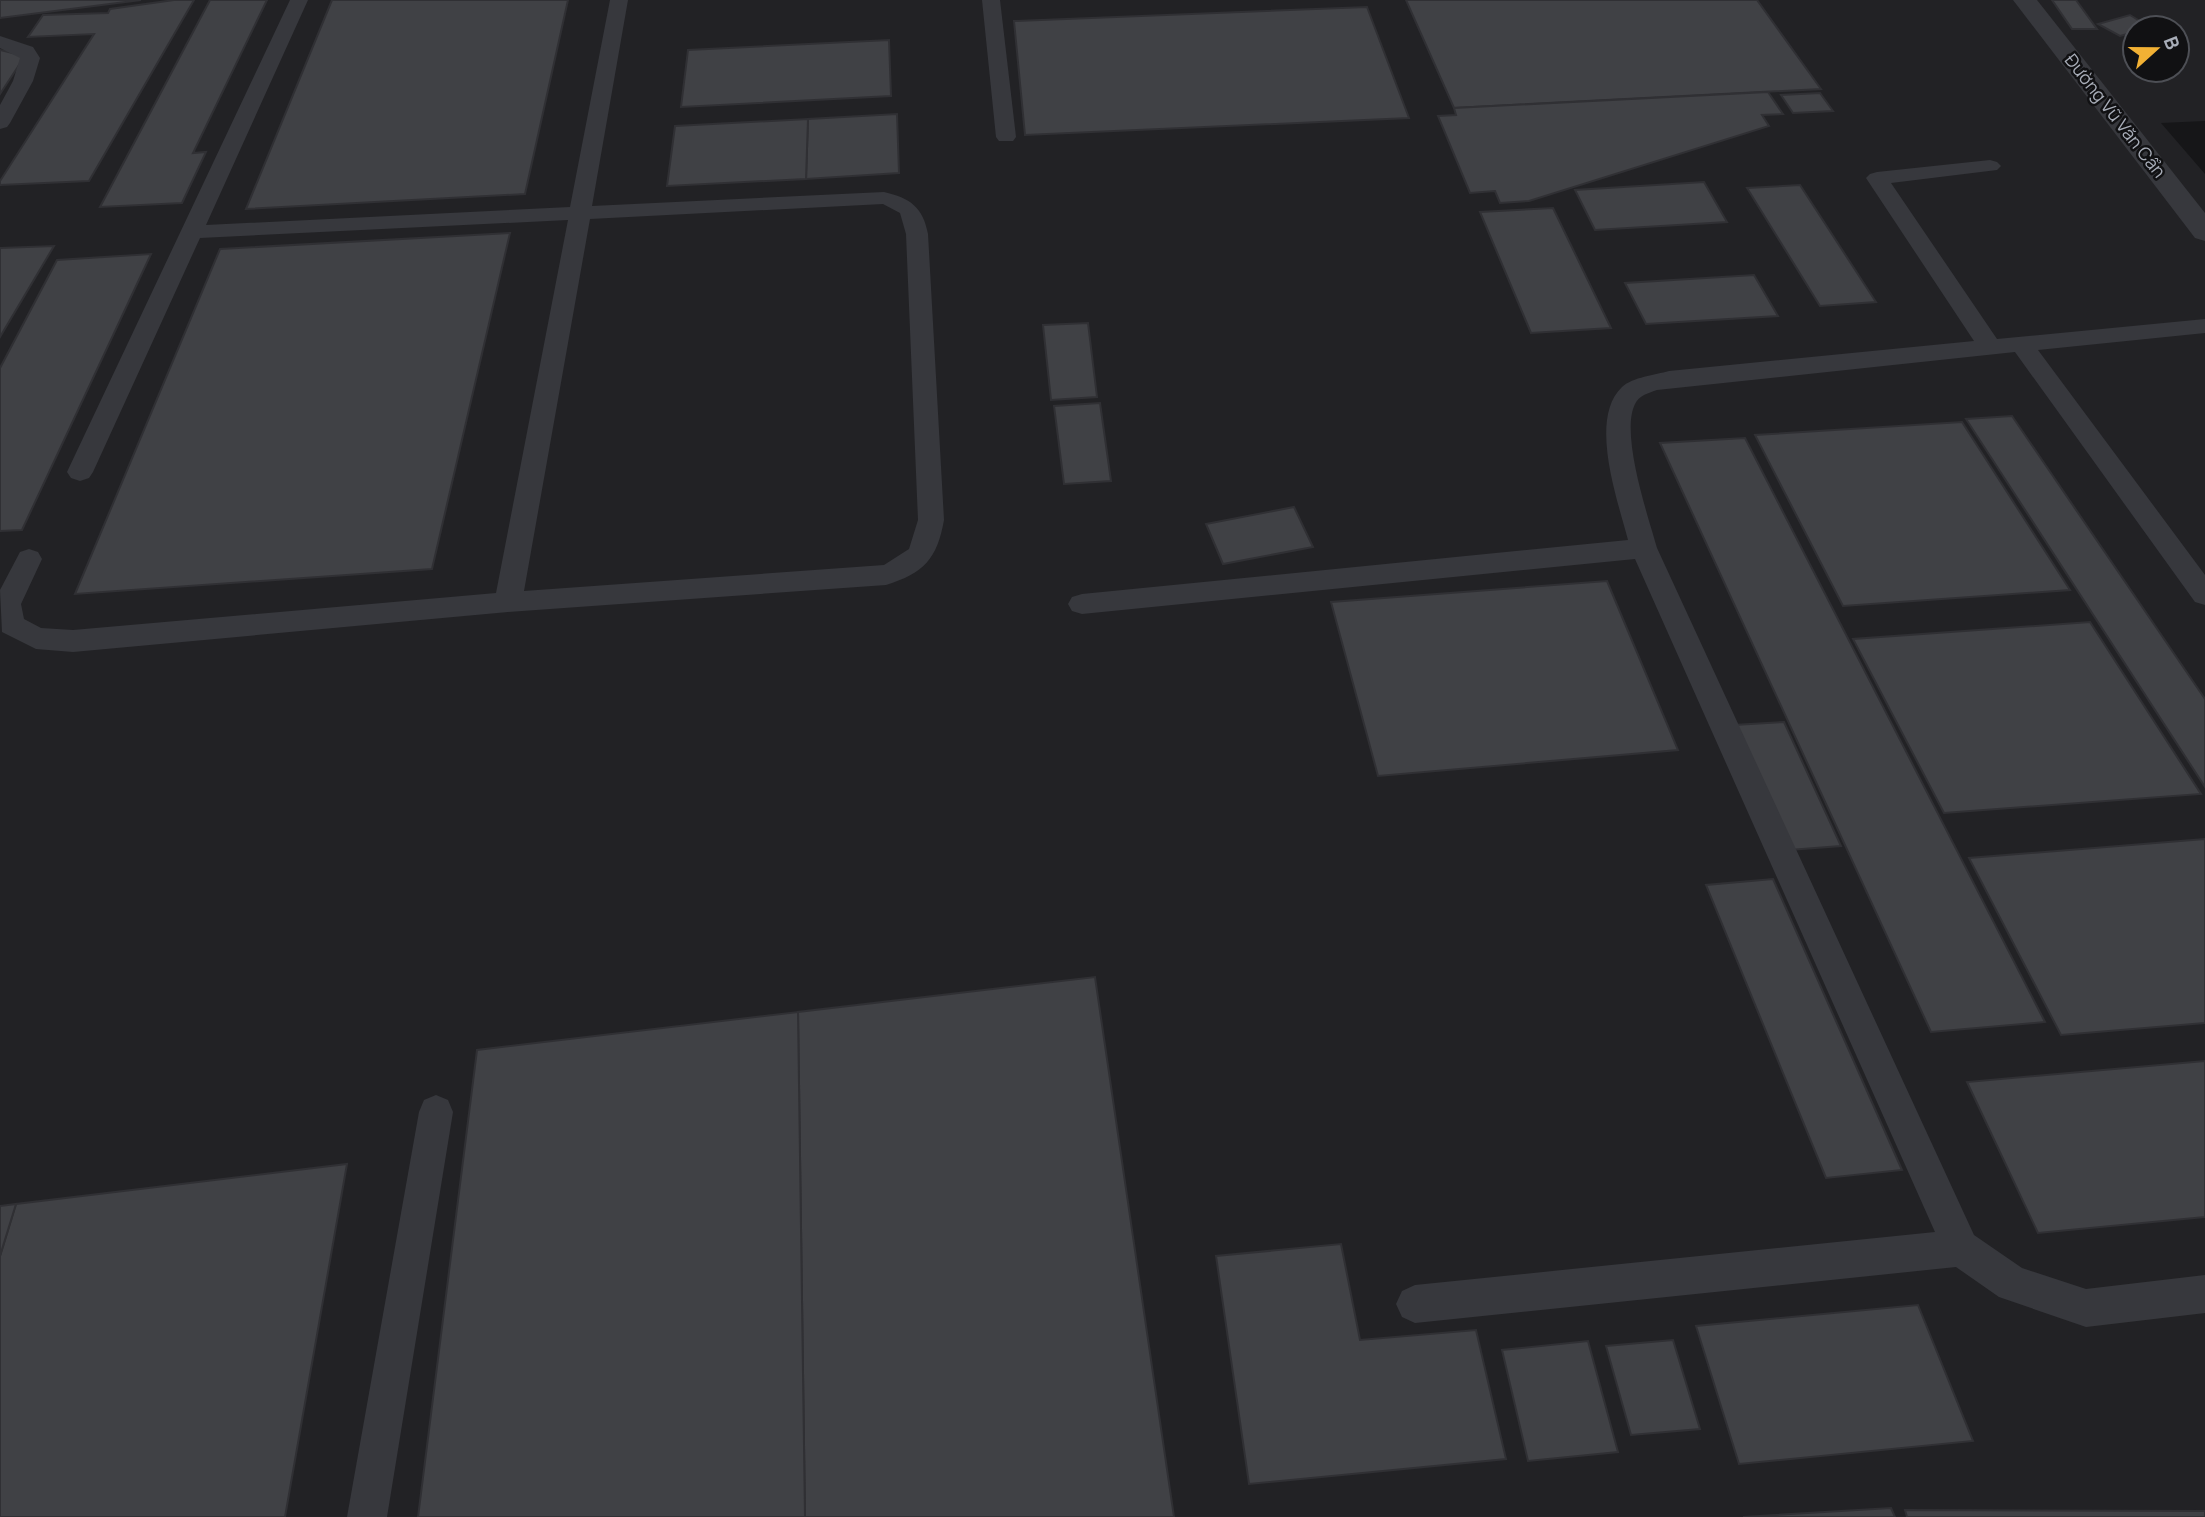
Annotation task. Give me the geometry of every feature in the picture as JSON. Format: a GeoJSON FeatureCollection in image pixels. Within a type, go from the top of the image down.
{"type":"FeatureCollection","features":[{"type":"Feature","properties":{"kind":"street","name":"Đường Vũ Văn Cẩn"},"geometry":{"type":"LineString","coordinates":[[2025,0],[2205,232]]}},
{"type":"Feature","properties":{"kind":"lane"},"geometry":{"type":"LineString","coordinates":[[80,472],[299,0]]}},
{"type":"Feature","properties":{"kind":"lane"},"geometry":{"type":"LineString","coordinates":[[508,602],[619,0]]}},
{"type":"Feature","properties":{"kind":"lane"},"geometry":{"type":"LineString","coordinates":[[991,0],[1006,137]]}},
{"type":"Feature","properties":{"kind":"lane"},"geometry":{"type":"LineString","coordinates":[[0,42],[26,51],[30,58],[23,81],[0,122]]}},
{"type":"Feature","properties":{"kind":"lane"},"geometry":{"type":"LineString","coordinates":[[1990,166],[1877,177],[1990,348]]}},
{"type":"Feature","properties":{"kind":"lane"},"geometry":{"type":"LineString","coordinates":[[29,559],[7,604],[12,625],[36,638],[73,641],[508,602],[886,575],[903,569],[916,560],[927,543],[931,520],[917,234],[914,217],[902,202],[884,198],[191,232]]}},
{"type":"Feature","properties":{"kind":"lane"},"geometry":{"type":"LineString","coordinates":[[2205,326],[1669,379],[1631,391],[1620,406],[1618,445],[1644,548],[1961,1248],[2012,1284],[2086,1308],[2205,1294]]}},
{"type":"Feature","properties":{"kind":"lane"},"geometry":{"type":"LineString","coordinates":[[2021,344],[2205,595]]}},
{"type":"Feature","properties":{"kind":"lane"},"geometry":{"type":"LineString","coordinates":[[1082,604],[1644,548]]}},
{"type":"Feature","properties":{"kind":"lane"},"geometry":{"type":"LineString","coordinates":[[367,1517],[436,1112]]}},
{"type":"Feature","properties":{"kind":"lane"},"geometry":{"type":"LineString","coordinates":[[1415,1304],[1961,1248]]}},
{"type":"Feature","properties":{"kind":"shaded area"},"geometry":{"type":"Polygon","coordinates":[[[0,0],[2205,0],[2205,121],[2161,123],[2205,174],[2205,1517],[0,1517],[0,0]]]}},
{"type":"Feature","properties":{"kind":"building"},"geometry":{"type":"Polygon","coordinates":[[[0,0],[141,0],[0,18],[0,0]]]}},
{"type":"Feature","properties":{"kind":"building"},"geometry":{"type":"Polygon","coordinates":[[[174,0],[194,0],[89,181],[0,185],[0,181],[94,34],[28,37],[43,15],[108,13],[110,9],[174,0]]]}},
{"type":"Feature","properties":{"kind":"building"},"geometry":{"type":"Polygon","coordinates":[[[210,0],[267,0],[193,153],[206,152],[182,203],[100,207],[210,0]]]}},
{"type":"Feature","properties":{"kind":"building"},"geometry":{"type":"Polygon","coordinates":[[[332,0],[568,0],[525,194],[246,209],[332,0]]]}},
{"type":"Feature","properties":{"kind":"building"},"geometry":{"type":"Polygon","coordinates":[[[1406,0],[1757,0],[1821,89],[1454,108],[1406,0]]]}},
{"type":"Feature","properties":{"kind":"building"},"geometry":{"type":"Polygon","coordinates":[[[2052,0],[2076,0],[2097,29],[2072,29],[2052,0]]]}},
{"type":"Feature","properties":{"kind":"building"},"geometry":{"type":"Polygon","coordinates":[[[1367,7],[1409,118],[1025,135],[1014,21],[1367,7]]]}},
{"type":"Feature","properties":{"kind":"building"},"geometry":{"type":"Polygon","coordinates":[[[2121,18],[2121,36],[2120,36],[2098,24],[2121,18]]]}},
{"type":"Feature","properties":{"kind":"building"},"geometry":{"type":"Polygon","coordinates":[[[889,40],[891,96],[681,107],[688,50],[889,40]]]}},
{"type":"Feature","properties":{"kind":"building"},"geometry":{"type":"Polygon","coordinates":[[[0,50],[25,56],[0,94],[0,50]]]}},
{"type":"Feature","properties":{"kind":"building"},"geometry":{"type":"Polygon","coordinates":[[[1768,92],[1783,114],[1762,115],[1769,126],[1529,201],[1500,203],[1495,191],[1470,193],[1438,116],[1456,115],[1454,108],[1768,92]]]}},
{"type":"Feature","properties":{"kind":"building"},"geometry":{"type":"Polygon","coordinates":[[[1820,93],[1833,111],[1793,113],[1781,95],[1820,93]]]}},
{"type":"Feature","properties":{"kind":"building"},"geometry":{"type":"Polygon","coordinates":[[[897,114],[899,173],[806,179],[808,119],[897,114]]]}},
{"type":"Feature","properties":{"kind":"building"},"geometry":{"type":"Polygon","coordinates":[[[808,119],[806,179],[667,186],[675,126],[808,119]]]}},
{"type":"Feature","properties":{"kind":"building"},"geometry":{"type":"Polygon","coordinates":[[[1704,182],[1727,222],[1595,230],[1575,190],[1704,182]]]}},
{"type":"Feature","properties":{"kind":"building"},"geometry":{"type":"Polygon","coordinates":[[[1800,185],[1876,302],[1820,306],[1747,188],[1800,185]]]}},
{"type":"Feature","properties":{"kind":"building"},"geometry":{"type":"Polygon","coordinates":[[[1553,208],[1611,328],[1531,333],[1480,212],[1553,208]]]}},
{"type":"Feature","properties":{"kind":"building"},"geometry":{"type":"Polygon","coordinates":[[[510,233],[432,569],[75,594],[220,249],[510,233]]]}},
{"type":"Feature","properties":{"kind":"building"},"geometry":{"type":"Polygon","coordinates":[[[54,246],[0,337],[0,248],[54,246]]]}},
{"type":"Feature","properties":{"kind":"building"},"geometry":{"type":"Polygon","coordinates":[[[151,254],[22,530],[0,531],[0,368],[57,260],[151,254]]]}},
{"type":"Feature","properties":{"kind":"building"},"geometry":{"type":"Polygon","coordinates":[[[1754,275],[1778,316],[1646,324],[1625,283],[1754,275]]]}},
{"type":"Feature","properties":{"kind":"building"},"geometry":{"type":"Polygon","coordinates":[[[1088,323],[1097,397],[1051,400],[1043,325],[1088,323]]]}},
{"type":"Feature","properties":{"kind":"building"},"geometry":{"type":"Polygon","coordinates":[[[1100,403],[1111,481],[1064,484],[1054,406],[1100,403]]]}},
{"type":"Feature","properties":{"kind":"building"},"geometry":{"type":"Polygon","coordinates":[[[2012,416],[2205,699],[2205,787],[1966,419],[2012,416]]]}},
{"type":"Feature","properties":{"kind":"building"},"geometry":{"type":"Polygon","coordinates":[[[1962,422],[2070,590],[1843,606],[1755,435],[1962,422]]]}},
{"type":"Feature","properties":{"kind":"building"},"geometry":{"type":"Polygon","coordinates":[[[1745,438],[2045,1022],[1931,1032],[1660,443],[1745,438]]]}},
{"type":"Feature","properties":{"kind":"building"},"geometry":{"type":"Polygon","coordinates":[[[1294,507],[1313,547],[1223,564],[1206,524],[1294,507]]]}},
{"type":"Feature","properties":{"kind":"building"},"geometry":{"type":"Polygon","coordinates":[[[1607,581],[1678,750],[1378,776],[1331,602],[1607,581]]]}},
{"type":"Feature","properties":{"kind":"building"},"geometry":{"type":"Polygon","coordinates":[[[2090,622],[2201,794],[1944,813],[1853,639],[2090,622]]]}},
{"type":"Feature","properties":{"kind":"building"},"geometry":{"type":"Polygon","coordinates":[[[1784,722],[1841,846],[1789,850],[1734,725],[1784,722]]]}},
{"type":"Feature","properties":{"kind":"building"},"geometry":{"type":"Polygon","coordinates":[[[2205,839],[2205,1023],[2061,1035],[1969,858],[2205,839]]]}},
{"type":"Feature","properties":{"kind":"building"},"geometry":{"type":"Polygon","coordinates":[[[1773,879],[1902,1170],[1826,1178],[1706,885],[1773,879]]]}},
{"type":"Feature","properties":{"kind":"building"},"geometry":{"type":"Polygon","coordinates":[[[1095,977],[1174,1517],[805,1517],[798,1012],[1095,977]]]}},
{"type":"Feature","properties":{"kind":"building"},"geometry":{"type":"Polygon","coordinates":[[[798,1012],[805,1517],[418,1517],[477,1050],[798,1012]]]}},
{"type":"Feature","properties":{"kind":"building"},"geometry":{"type":"Polygon","coordinates":[[[2205,1061],[2205,1217],[2038,1233],[1967,1082],[2205,1061]]]}},
{"type":"Feature","properties":{"kind":"building"},"geometry":{"type":"Polygon","coordinates":[[[347,1164],[285,1517],[0,1517],[0,1256],[16,1204],[347,1164]]]}},
{"type":"Feature","properties":{"kind":"building"},"geometry":{"type":"Polygon","coordinates":[[[16,1204],[0,1256],[0,1206],[16,1204]]]}},
{"type":"Feature","properties":{"kind":"building"},"geometry":{"type":"Polygon","coordinates":[[[1341,1244],[1360,1340],[1476,1330],[1506,1459],[1249,1484],[1216,1256],[1341,1244]]]}},
{"type":"Feature","properties":{"kind":"building"},"geometry":{"type":"Polygon","coordinates":[[[1918,1305],[1973,1441],[1739,1464],[1696,1326],[1918,1305]]]}},
{"type":"Feature","properties":{"kind":"building"},"geometry":{"type":"Polygon","coordinates":[[[1673,1340],[1700,1429],[1631,1435],[1606,1346],[1673,1340]]]}},
{"type":"Feature","properties":{"kind":"building"},"geometry":{"type":"Polygon","coordinates":[[[1588,1341],[1618,1452],[1528,1461],[1502,1350],[1588,1341]]]}},
{"type":"Feature","properties":{"kind":"building"},"geometry":{"type":"Polygon","coordinates":[[[1891,1508],[1895,1517],[1743,1517],[1891,1508]]]}},
{"type":"Feature","properties":{"kind":"building"},"geometry":{"type":"Polygon","coordinates":[[[1905,1510],[2205,1511],[2205,1517],[1907,1517],[1905,1510]]]}}]}
